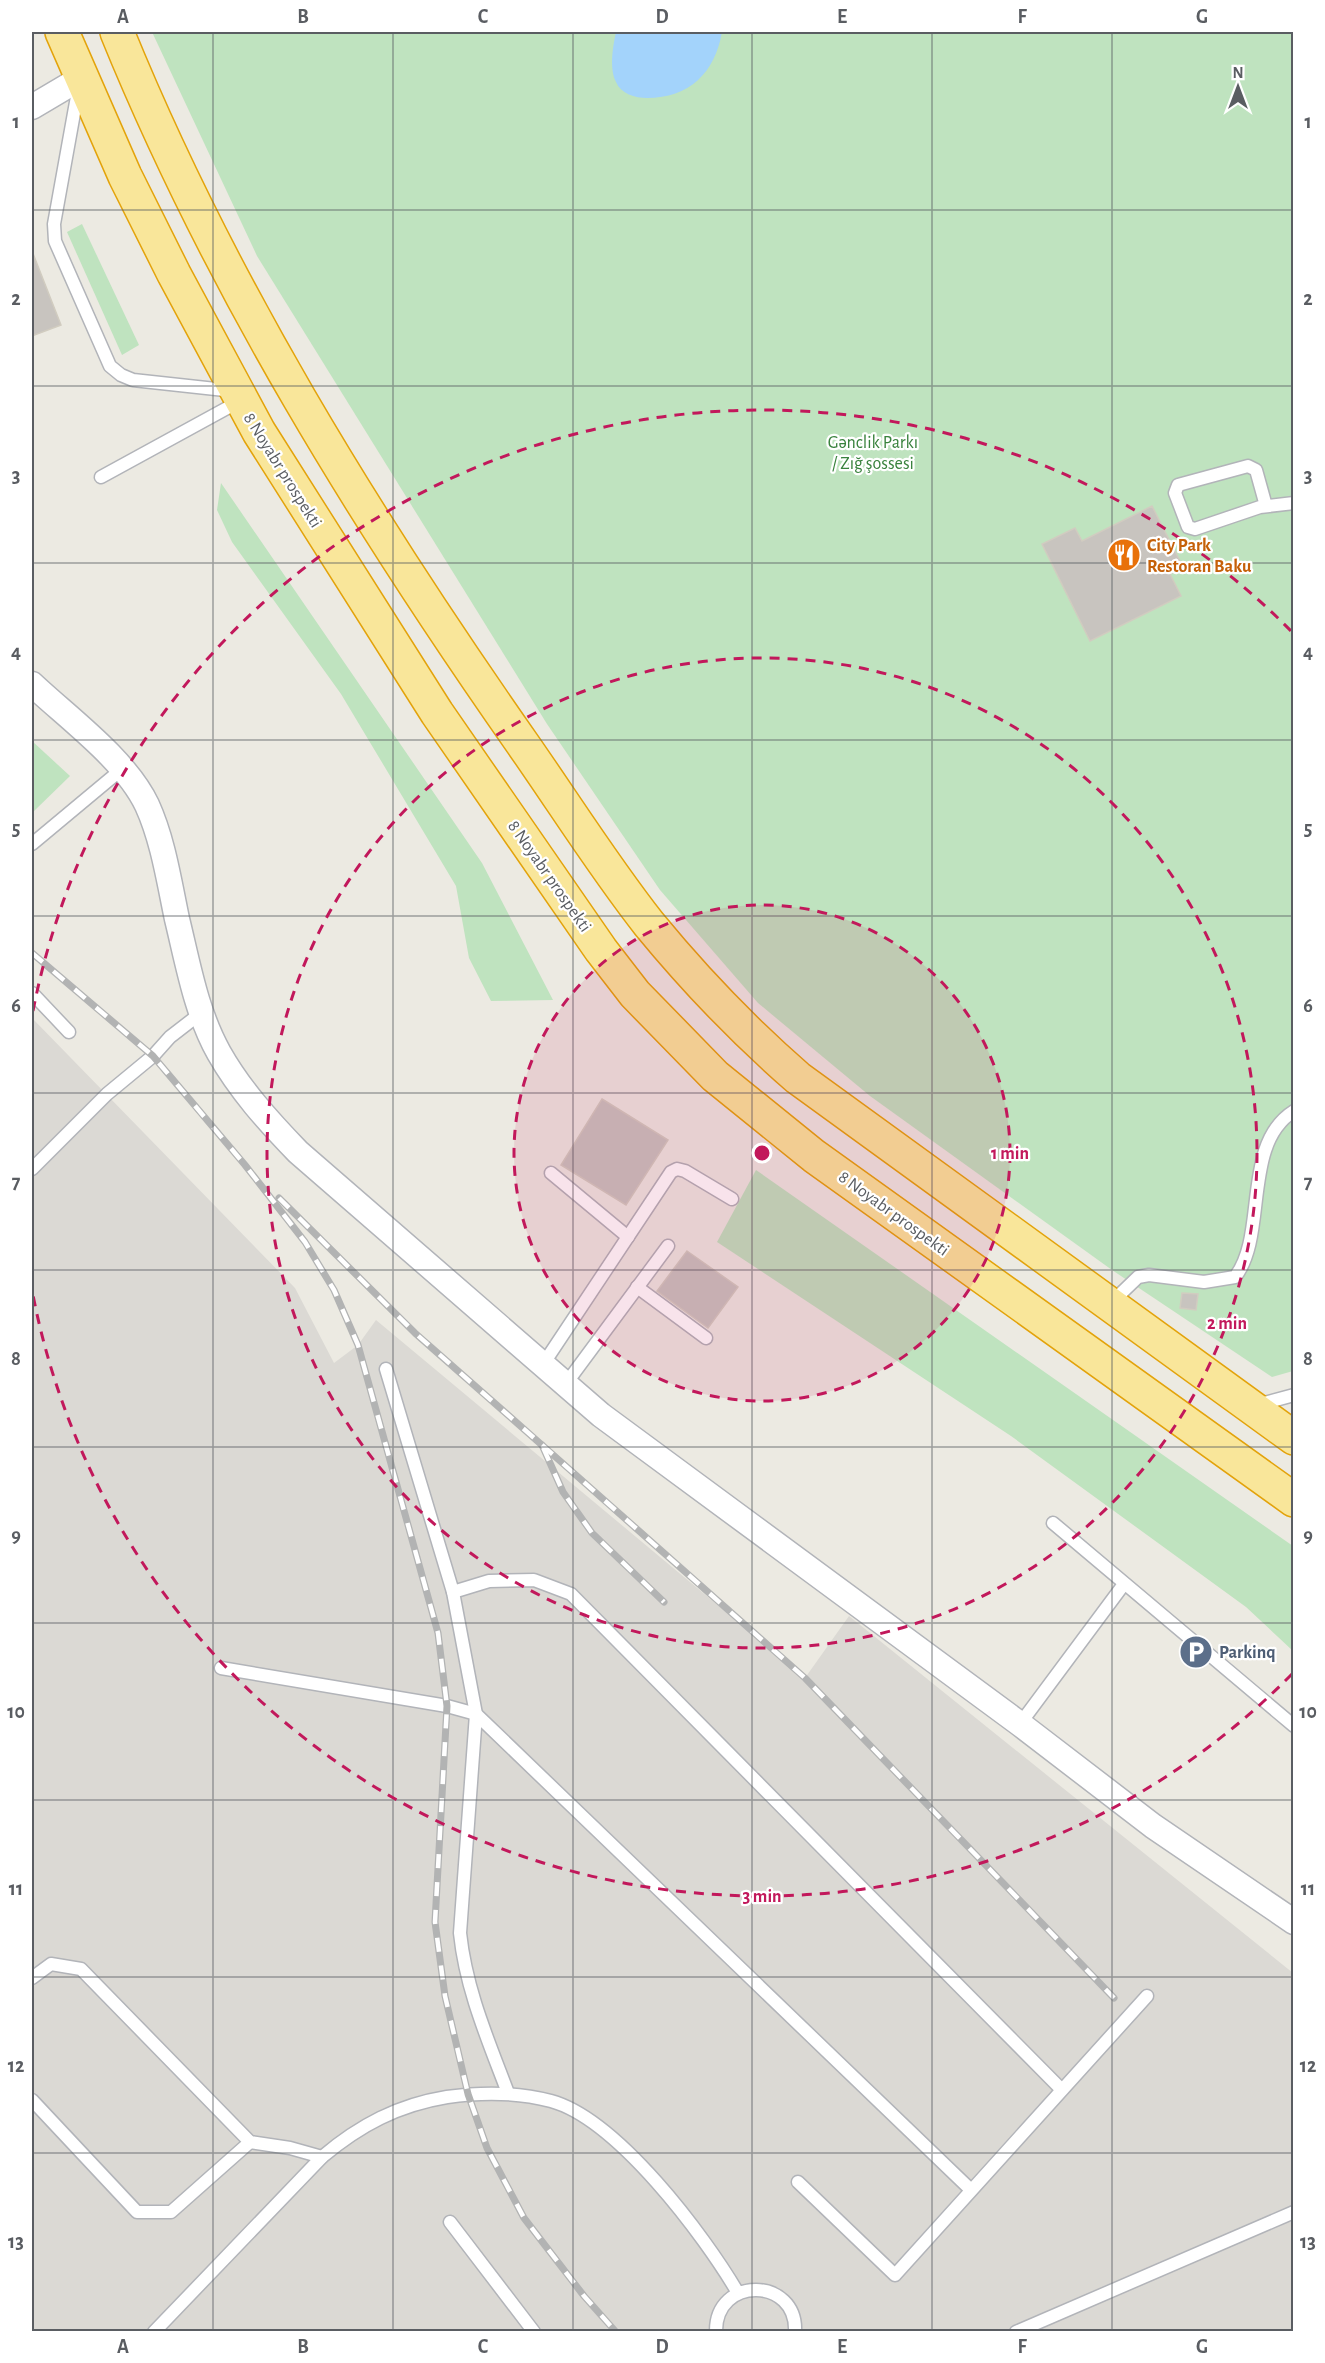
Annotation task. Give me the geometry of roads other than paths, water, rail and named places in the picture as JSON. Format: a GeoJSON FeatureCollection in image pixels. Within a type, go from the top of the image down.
{"type":"FeatureCollection","features":[{"type":"Feature","properties":{"kind":"highway","name":"8 Noyabr prospekti"},"geometry":{"type":"LineString","coordinates":[[62,32],[140,205],[238,396],[437,714],[601,950],[635,994],[715,1076],[814,1156],[1293,1500]]}},
{"type":"Feature","properties":{"kind":"highway"},"geometry":{"type":"LineString","coordinates":[[117,32],[173,160],[304,408],[484,689],[647,921],[726,1012],[798,1078],[1293,1438]]}},
{"type":"Feature","properties":{"kind":"street"},"geometry":{"type":"LineString","coordinates":[[32,107],[81,78]]}},
{"type":"Feature","properties":{"kind":"street"},"geometry":{"type":"LineString","coordinates":[[32,684],[122,769],[146,804],[161,847],[201,1013],[218,1052],[238,1083],[284,1138],[542,1366],[669,1467],[1020,1724],[1153,1826],[1293,1922]]}},
{"type":"Feature","properties":{"kind":"lane"},"geometry":{"type":"LineString","coordinates":[[81,78],[54,224],[55,241],[110,366],[121,375],[133,380],[238,396]]}},
{"type":"Feature","properties":{"kind":"lane"},"geometry":{"type":"LineString","coordinates":[[101,477],[238,396]]}},
{"type":"Feature","properties":{"kind":"lane"},"geometry":{"type":"LineString","coordinates":[[1266,506],[1256,470],[1248,466],[1178,485],[1175,493],[1188,527],[1195,529],[1266,506],[1293,503]]}},
{"type":"Feature","properties":{"kind":"lane"},"geometry":{"type":"LineString","coordinates":[[32,844],[122,769]]}},
{"type":"Feature","properties":{"kind":"lane"},"geometry":{"type":"LineString","coordinates":[[32,993],[69,1032]]}},
{"type":"Feature","properties":{"kind":"lane"},"geometry":{"type":"LineString","coordinates":[[32,1169],[107,1094],[153,1056],[170,1037],[201,1013]]}},
{"type":"Feature","properties":{"kind":"lane"},"geometry":{"type":"LineString","coordinates":[[1110,1304],[1138,1277],[1149,1275],[1204,1282],[1235,1277],[1245,1258],[1265,1150],[1279,1122],[1293,1112]]}},
{"type":"Feature","properties":{"kind":"lane"},"geometry":{"type":"LineString","coordinates":[[542,1366],[671,1172],[677,1169],[685,1171],[732,1199]]}},
{"type":"Feature","properties":{"kind":"lane"},"geometry":{"type":"LineString","coordinates":[[551,1173],[628,1237]]}},
{"type":"Feature","properties":{"kind":"lane"},"geometry":{"type":"LineString","coordinates":[[566,1385],[668,1246]]}},
{"type":"Feature","properties":{"kind":"lane"},"geometry":{"type":"LineString","coordinates":[[637,1287],[706,1338]]}},
{"type":"Feature","properties":{"kind":"lane"},"geometry":{"type":"LineString","coordinates":[[386,1369],[453,1592],[476,1714],[460,1933],[464,1968],[473,2002],[508,2093]]}},
{"type":"Feature","properties":{"kind":"lane"},"geometry":{"type":"LineString","coordinates":[[1250,1407],[1293,1395]]}},
{"type":"Feature","properties":{"kind":"lane"},"geometry":{"type":"LineString","coordinates":[[1053,1522],[1293,1726]]}},
{"type":"Feature","properties":{"kind":"lane"},"geometry":{"type":"LineString","coordinates":[[453,1592],[489,1581],[534,1580],[571,1594],[1060,2089]]}},
{"type":"Feature","properties":{"kind":"lane"},"geometry":{"type":"LineString","coordinates":[[1020,1724],[1124,1584]]}},
{"type":"Feature","properties":{"kind":"lane"},"geometry":{"type":"LineString","coordinates":[[220,1668],[447,1706],[476,1714],[970,2189]]}},
{"type":"Feature","properties":{"kind":"lane"},"geometry":{"type":"LineString","coordinates":[[32,1978],[51,1964],[81,1969],[250,2142],[290,2148],[322,2157]]}},
{"type":"Feature","properties":{"kind":"lane"},"geometry":{"type":"LineString","coordinates":[[798,2182],[895,2274],[1060,2089],[1147,1996]]}},
{"type":"Feature","properties":{"kind":"lane"},"geometry":{"type":"LineString","coordinates":[[154,2331],[322,2157],[350,2133],[385,2114],[427,2101],[468,2094],[508,2093],[553,2101],[589,2121],[622,2145],[705,2240],[738,2293]]}},
{"type":"Feature","properties":{"kind":"lane"},"geometry":{"type":"LineString","coordinates":[[32,2100],[137,2212],[171,2212],[250,2142]]}},
{"type":"Feature","properties":{"kind":"lane"},"geometry":{"type":"LineString","coordinates":[[1016,2331],[1293,2212]]}},
{"type":"Feature","properties":{"kind":"lane"},"geometry":{"type":"LineString","coordinates":[[450,2222],[534,2331]]}},
{"type":"Feature","properties":{"kind":"lane"},"geometry":{"type":"LineString","coordinates":[[716,2331],[720,2311],[738,2293],[758,2290],[777,2295],[787,2304],[793,2315],[795,2331]]}},
{"type":"Feature","properties":{"kind":"water"},"geometry":{"type":"Polygon","coordinates":[[[616,32],[722,32],[713,60],[698,80],[675,93],[647,98],[621,90],[616,82],[612,64],[616,32]]]}},
{"type":"Feature","properties":{"kind":"railway"},"geometry":{"type":"LineString","coordinates":[[32,953],[153,1056],[245,1165],[305,1242],[334,1290],[358,1345],[438,1633],[447,1706],[435,1922],[445,1996],[468,2094],[487,2148],[524,2218],[584,2296],[616,2332]]}},
{"type":"Feature","properties":{"kind":"railway"},"geometry":{"type":"LineString","coordinates":[[279,1198],[415,1333],[542,1445],[563,1492],[592,1533],[664,1602]]}},
{"type":"Feature","properties":{"kind":"railway"},"geometry":{"type":"LineString","coordinates":[[542,1445],[805,1678],[1114,1998]]}},
{"type":"Feature","properties":{"kind":"place","name":"City Park Restoran Baku"},"geometry":{"type":"Point","coordinates":[1124,555]}},
{"type":"Feature","properties":{"kind":"place","name":"Parkinq"},"geometry":{"type":"Point","coordinates":[1196,1652]}},
{"type":"Feature","properties":{"kind":"park label","name":"Gənclik Parkı / Zığ şossesi"},"geometry":{"type":"Point","coordinates":[873,452]}}]}
